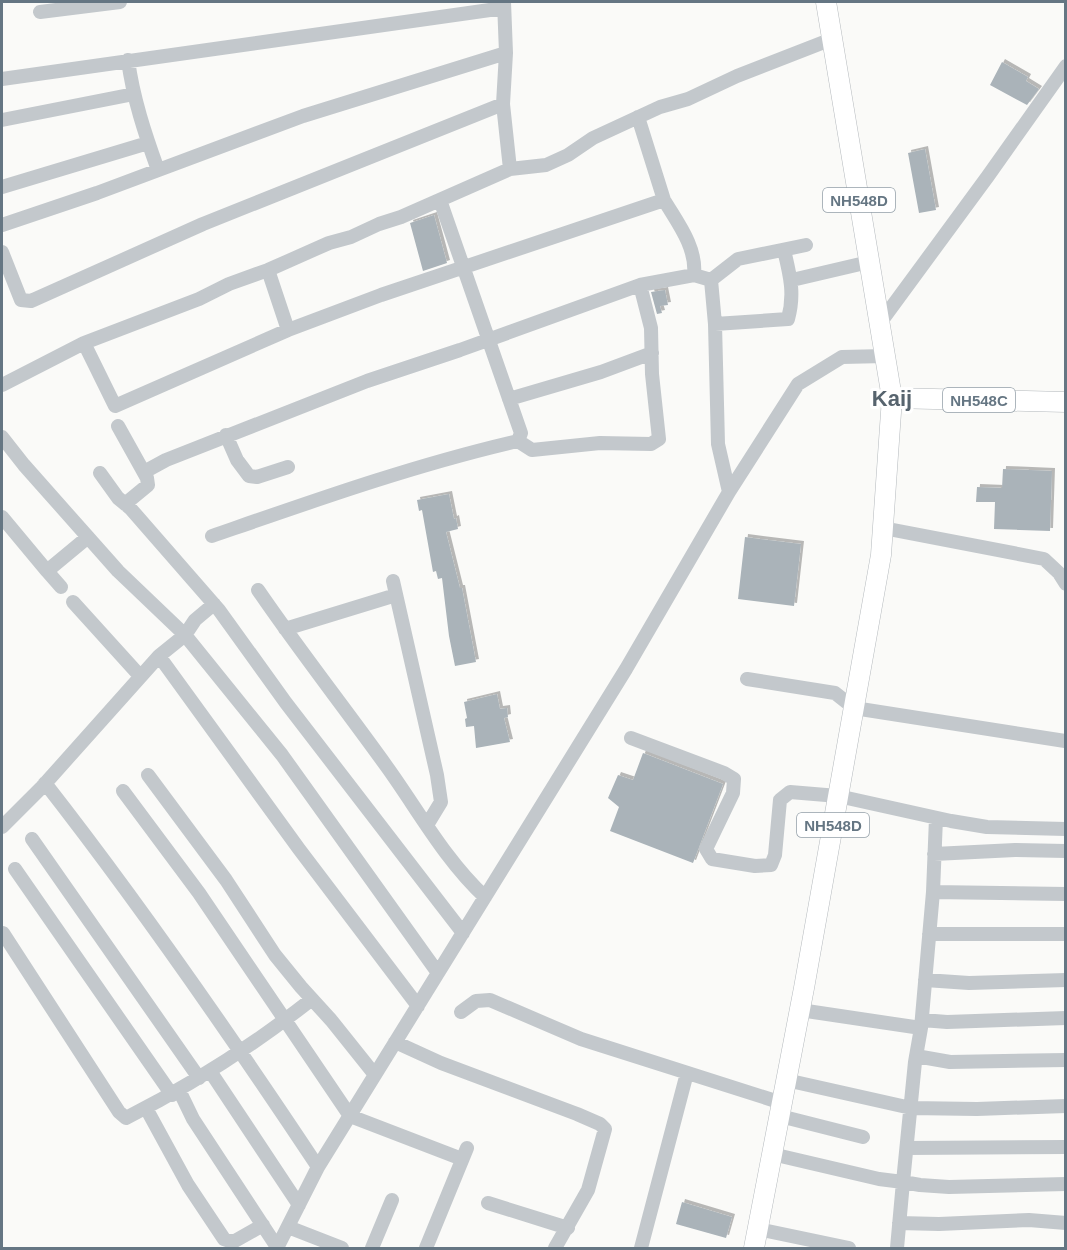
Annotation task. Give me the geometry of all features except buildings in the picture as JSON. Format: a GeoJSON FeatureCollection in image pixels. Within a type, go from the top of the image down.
{"type":"FeatureCollection","features":[{"type":"Feature","properties":{"kind":"highway","name":"NH548D"},"geometry":{"type":"LineString","coordinates":[[754,1248],[800,1010],[881,555],[892,398],[826,2]]}},
{"type":"Feature","properties":{"kind":"highway","name":"NH548C"},"geometry":{"type":"LineString","coordinates":[[892,398],[1065,402]]}},
{"type":"Feature","properties":{"kind":"street"},"geometry":{"type":"LineString","coordinates":[[40,12],[120,2]]}},
{"type":"Feature","properties":{"kind":"street"},"geometry":{"type":"LineString","coordinates":[[2,79],[504,5],[506,53],[503,104],[510,169]]}},
{"type":"Feature","properties":{"kind":"street"},"geometry":{"type":"LineString","coordinates":[[2,385],[84,343],[198,299],[329,243],[351,237],[401,217],[510,169],[546,165],[568,155],[592,138],[660,107],[688,99],[746,72],[832,39]]}},
{"type":"Feature","properties":{"kind":"street"},"geometry":{"type":"LineString","coordinates":[[2,225],[303,116],[506,53]]}},
{"type":"Feature","properties":{"kind":"street"},"geometry":{"type":"LineString","coordinates":[[128,60],[134,94],[158,170]]}},
{"type":"Feature","properties":{"kind":"street"},"geometry":{"type":"LineString","coordinates":[[880,322],[988,176],[1065,66]]}},
{"type":"Feature","properties":{"kind":"street"},"geometry":{"type":"LineString","coordinates":[[2,120],[134,94]]}},
{"type":"Feature","properties":{"kind":"street"},"geometry":{"type":"LineString","coordinates":[[2,252],[21,300],[31,301],[203,224],[503,104]]}},
{"type":"Feature","properties":{"kind":"street"},"geometry":{"type":"LineString","coordinates":[[638,117],[664,200],[689,243],[695,264],[694,275]]}},
{"type":"Feature","properties":{"kind":"street"},"geometry":{"type":"LineString","coordinates":[[2,187],[148,143]]}},
{"type":"Feature","properties":{"kind":"street"},"geometry":{"type":"LineString","coordinates":[[440,200],[509,399],[520,433],[518,441]]}},
{"type":"Feature","properties":{"kind":"street"},"geometry":{"type":"LineString","coordinates":[[84,343],[115,406],[288,330],[381,295],[664,200]]}},
{"type":"Feature","properties":{"kind":"street"},"geometry":{"type":"LineString","coordinates":[[711,280],[738,259],[806,245]]}},
{"type":"Feature","properties":{"kind":"street"},"geometry":{"type":"LineString","coordinates":[[715,324],[788,319],[793,296],[792,280],[784,250]]}},
{"type":"Feature","properties":{"kind":"street"},"geometry":{"type":"LineString","coordinates":[[792,280],[869,262]]}},
{"type":"Feature","properties":{"kind":"street"},"geometry":{"type":"LineString","coordinates":[[268,270],[288,330]]}},
{"type":"Feature","properties":{"kind":"street"},"geometry":{"type":"LineString","coordinates":[[144,472],[166,460],[226,435],[367,381],[640,285],[694,275],[711,280]]}},
{"type":"Feature","properties":{"kind":"street"},"geometry":{"type":"LineString","coordinates":[[711,280],[715,324],[718,444],[729,492]]}},
{"type":"Feature","properties":{"kind":"street"},"geometry":{"type":"LineString","coordinates":[[212,536],[328,495],[518,441],[532,450],[600,442],[651,444],[659,439],[652,374],[651,328],[640,285]]}},
{"type":"Feature","properties":{"kind":"street"},"geometry":{"type":"LineString","coordinates":[[509,399],[601,372],[652,353]]}},
{"type":"Feature","properties":{"kind":"street"},"geometry":{"type":"LineString","coordinates":[[277,1248],[318,1167],[620,679],[729,492],[798,384],[842,357],[885,356]]}},
{"type":"Feature","properties":{"kind":"street"},"geometry":{"type":"LineString","coordinates":[[118,426],[144,472],[148,485],[125,504]]}},
{"type":"Feature","properties":{"kind":"street"},"geometry":{"type":"LineString","coordinates":[[226,435],[237,460],[249,476],[257,477],[288,466]]}},
{"type":"Feature","properties":{"kind":"street"},"geometry":{"type":"LineString","coordinates":[[2,436],[24,465],[118,571],[185,635],[282,755],[438,973]]}},
{"type":"Feature","properties":{"kind":"street"},"geometry":{"type":"LineString","coordinates":[[100,473],[118,498],[214,604],[286,703],[463,933]]}},
{"type":"Feature","properties":{"kind":"street"},"geometry":{"type":"LineString","coordinates":[[2,518],[62,587]]}},
{"type":"Feature","properties":{"kind":"street"},"geometry":{"type":"LineString","coordinates":[[883,528],[1044,560],[1059,573],[1065,584]]}},
{"type":"Feature","properties":{"kind":"street"},"geometry":{"type":"LineString","coordinates":[[46,571],[88,537]]}},
{"type":"Feature","properties":{"kind":"street"},"geometry":{"type":"LineString","coordinates":[[393,581],[437,775],[441,802],[427,825]]}},
{"type":"Feature","properties":{"kind":"street"},"geometry":{"type":"LineString","coordinates":[[258,590],[465,879],[485,897]]}},
{"type":"Feature","properties":{"kind":"street"},"geometry":{"type":"LineString","coordinates":[[285,629],[396,595]]}},
{"type":"Feature","properties":{"kind":"street"},"geometry":{"type":"LineString","coordinates":[[73,602],[140,676]]}},
{"type":"Feature","properties":{"kind":"street"},"geometry":{"type":"LineString","coordinates":[[2,827],[45,783],[159,656],[185,635],[195,620],[214,604]]}},
{"type":"Feature","properties":{"kind":"street"},"geometry":{"type":"LineString","coordinates":[[159,656],[272,812],[418,1006]]}},
{"type":"Feature","properties":{"kind":"street"},"geometry":{"type":"LineString","coordinates":[[747,679],[835,693],[854,708],[1065,741]]}},
{"type":"Feature","properties":{"kind":"street"},"geometry":{"type":"LineString","coordinates":[[631,738],[724,773],[734,779],[733,793],[706,849],[712,859],[755,866],[771,865],[775,855],[780,800],[790,792],[838,796],[987,827],[1065,829]]}},
{"type":"Feature","properties":{"kind":"street"},"geometry":{"type":"LineString","coordinates":[[148,775],[226,880],[275,955],[332,1020],[375,1075]]}},
{"type":"Feature","properties":{"kind":"street"},"geometry":{"type":"LineString","coordinates":[[45,783],[125,886],[318,1167]]}},
{"type":"Feature","properties":{"kind":"street"},"geometry":{"type":"LineString","coordinates":[[123,791],[199,893],[350,1116],[464,1154],[426,1248]]}},
{"type":"Feature","properties":{"kind":"street"},"geometry":{"type":"LineString","coordinates":[[897,1248],[916,1056],[922,1024],[933,891],[936,818]]}},
{"type":"Feature","properties":{"kind":"street"},"geometry":{"type":"LineString","coordinates":[[32,839],[299,1205]]}},
{"type":"Feature","properties":{"kind":"street"},"geometry":{"type":"LineString","coordinates":[[934,854],[1015,850],[1065,851]]}},
{"type":"Feature","properties":{"kind":"street"},"geometry":{"type":"LineString","coordinates":[[15,870],[194,1119],[277,1248]]}},
{"type":"Feature","properties":{"kind":"street"},"geometry":{"type":"LineString","coordinates":[[933,891],[1065,894]]}},
{"type":"Feature","properties":{"kind":"street"},"geometry":{"type":"LineString","coordinates":[[3,933],[118,1112],[126,1118],[175,1093],[241,1052],[312,999]]}},
{"type":"Feature","properties":{"kind":"street"},"geometry":{"type":"LineString","coordinates":[[929,934],[1065,934]]}},
{"type":"Feature","properties":{"kind":"street"},"geometry":{"type":"LineString","coordinates":[[925,980],[969,983],[1065,980]]}},
{"type":"Feature","properties":{"kind":"street"},"geometry":{"type":"LineString","coordinates":[[460,1012],[476,1001],[490,1000],[581,1039],[687,1073],[781,1110],[863,1137]]}},
{"type":"Feature","properties":{"kind":"street"},"geometry":{"type":"LineString","coordinates":[[800,1010],[922,1024],[1065,1018]]}},
{"type":"Feature","properties":{"kind":"street"},"geometry":{"type":"LineString","coordinates":[[395,1042],[441,1063],[600,1124],[604,1129],[588,1191],[555,1248]]}},
{"type":"Feature","properties":{"kind":"street"},"geometry":{"type":"LineString","coordinates":[[916,1056],[950,1062],[1065,1060]]}},
{"type":"Feature","properties":{"kind":"street"},"geometry":{"type":"LineString","coordinates":[[641,1248],[687,1073]]}},
{"type":"Feature","properties":{"kind":"street"},"geometry":{"type":"LineString","coordinates":[[786,1080],[911,1108],[977,1109],[1065,1106]]}},
{"type":"Feature","properties":{"kind":"street"},"geometry":{"type":"LineString","coordinates":[[146,1108],[189,1185],[224,1239],[233,1242],[263,1225]]}},
{"type":"Feature","properties":{"kind":"street"},"geometry":{"type":"LineString","coordinates":[[907,1148],[1065,1147]]}},
{"type":"Feature","properties":{"kind":"street"},"geometry":{"type":"LineString","coordinates":[[772,1154],[879,1179],[920,1185],[950,1187],[1065,1184]]}},
{"type":"Feature","properties":{"kind":"street"},"geometry":{"type":"LineString","coordinates":[[372,1248],[392,1200]]}},
{"type":"Feature","properties":{"kind":"street"},"geometry":{"type":"LineString","coordinates":[[488,1203],[568,1228]]}},
{"type":"Feature","properties":{"kind":"street"},"geometry":{"type":"LineString","coordinates":[[899,1223],[939,1224],[1029,1220],[1065,1223]]}},
{"type":"Feature","properties":{"kind":"street"},"geometry":{"type":"LineString","coordinates":[[288,1227],[342,1248]]}},
{"type":"Feature","properties":{"kind":"street"},"geometry":{"type":"LineString","coordinates":[[758,1229],[849,1248]]}},
{"type":"Feature","properties":{"kind":"district","name":"Kaij"},"geometry":{"type":"Point","coordinates":[892,398]}}]}
